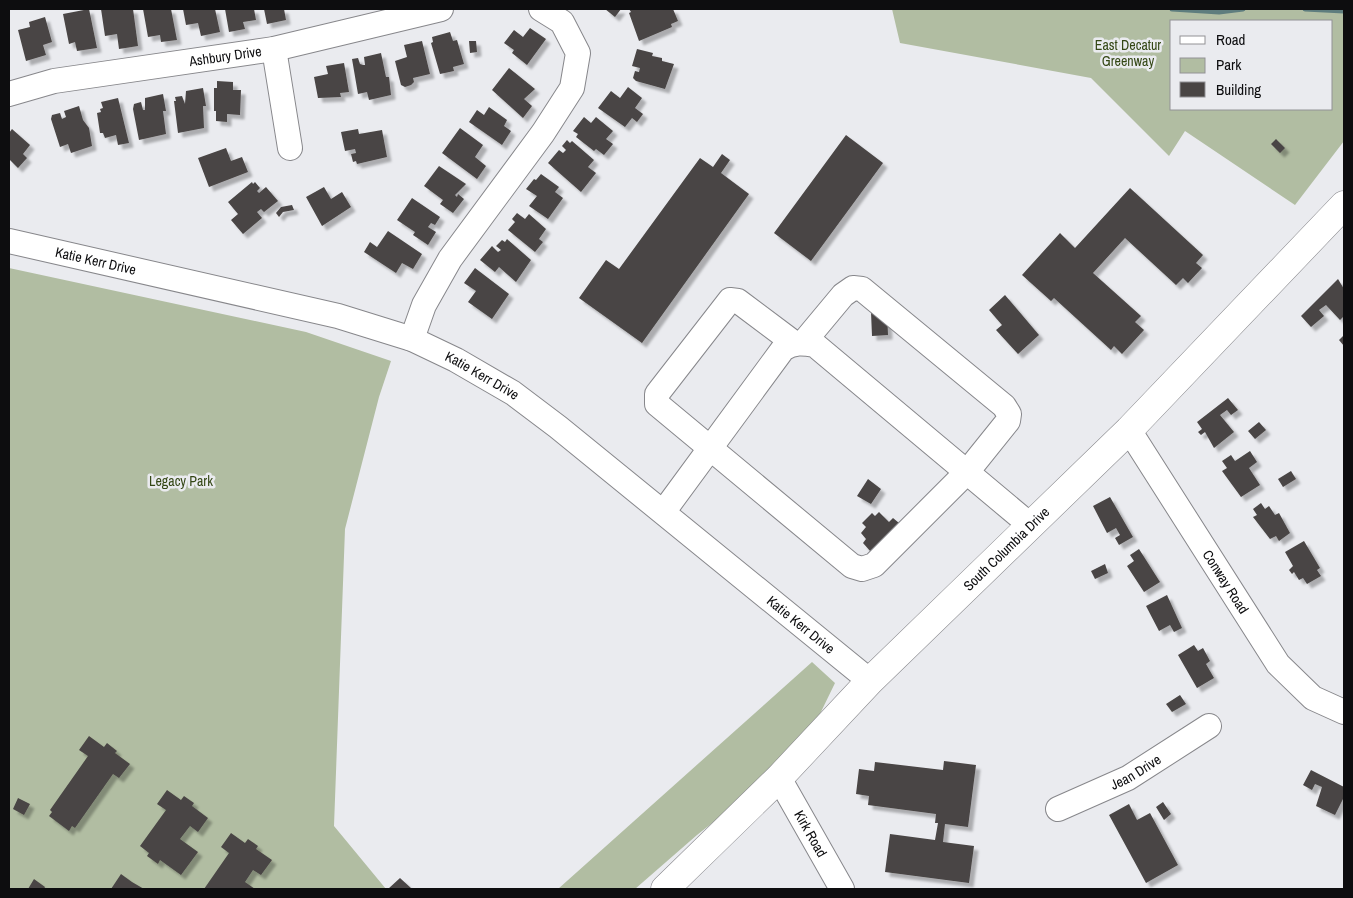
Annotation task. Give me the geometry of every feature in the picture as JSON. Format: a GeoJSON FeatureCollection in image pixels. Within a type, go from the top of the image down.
{"type":"FeatureCollection","features":[{"type":"Feature","properties":{"kind":"main road","name":"South Columbia Drive"},"geometry":{"type":"LineString","coordinates":[[665,889],[779,778],[870,681],[1128,430],[1344,205]]}},
{"type":"Feature","properties":{"kind":"street","name":"Ashbury Drive"},"geometry":{"type":"LineString","coordinates":[[9,94],[54,81],[274,49],[441,9]]}},
{"type":"Feature","properties":{"kind":"street"},"geometry":{"type":"LineString","coordinates":[[412,340],[424,305],[450,259],[543,132],[572,88],[578,53],[562,22],[541,9]]}},
{"type":"Feature","properties":{"kind":"street"},"geometry":{"type":"LineString","coordinates":[[274,49],[290,148]]}},
{"type":"Feature","properties":{"kind":"street","name":"Katie Kerr Drive"},"geometry":{"type":"LineString","coordinates":[[9,242],[338,316],[412,340],[456,360],[513,393],[664,511],[870,681]]}},
{"type":"Feature","properties":{"kind":"street"},"geometry":{"type":"LineString","coordinates":[[664,511],[709,448],[783,350],[799,343],[843,295],[853,288],[862,289],[1004,406],[1009,414],[1008,421],[967,472],[874,565],[862,569],[852,566],[709,448],[657,404],[657,394],[724,304],[730,300],[738,301],[799,343],[815,345],[967,472],[1030,525]]}},
{"type":"Feature","properties":{"kind":"street","name":"Conway Road"},"geometry":{"type":"LineString","coordinates":[[1128,430],[1278,664],[1313,698],[1344,712]]}},
{"type":"Feature","properties":{"kind":"street","name":"Jean Drive"},"geometry":{"type":"LineString","coordinates":[[1058,809],[1128,778],[1209,726]]}},
{"type":"Feature","properties":{"kind":"street","name":"Kirk Road"},"geometry":{"type":"LineString","coordinates":[[779,778],[842,889]]}},
{"type":"Feature","properties":{"kind":"green space","name":"East Decatur Greenway"},"geometry":{"type":"Polygon","coordinates":[[[892,9],[1172,9],[1219,12],[1243,9],[1305,9],[1344,11],[1344,141],[1295,205],[1185,131],[1169,156],[1091,78],[900,43],[892,9]]]}},
{"type":"Feature","properties":{"kind":"green space","name":"Legacy Park"},"geometry":{"type":"Polygon","coordinates":[[[9,268],[306,332],[391,361],[379,397],[345,529],[334,826],[386,889],[9,889],[9,268]]]}},
{"type":"Feature","properties":{"kind":"green space"},"geometry":{"type":"Polygon","coordinates":[[[812,662],[835,683],[818,718],[764,782],[697,835],[635,889],[558,889],[812,662]]]}},
{"type":"Feature","properties":{"kind":"building"},"geometry":{"type":"Polygon","coordinates":[[[89,9],[97,48],[77,51],[75,42],[69,44],[63,14],[89,9]]]}},
{"type":"Feature","properties":{"kind":"building"},"geometry":{"type":"Polygon","coordinates":[[[101,9],[133,9],[138,46],[119,49],[117,34],[105,36],[101,9]]]}},
{"type":"Feature","properties":{"kind":"building"},"geometry":{"type":"Polygon","coordinates":[[[143,9],[171,9],[177,40],[161,42],[160,35],[148,37],[143,9]]]}},
{"type":"Feature","properties":{"kind":"building"},"geometry":{"type":"Polygon","coordinates":[[[183,9],[215,9],[220,32],[201,36],[198,23],[186,25],[183,9]]]}},
{"type":"Feature","properties":{"kind":"building"},"geometry":{"type":"Polygon","coordinates":[[[225,9],[254,9],[256,20],[243,22],[245,29],[229,32],[225,9]]]}},
{"type":"Feature","properties":{"kind":"building"},"geometry":{"type":"Polygon","coordinates":[[[264,9],[284,9],[286,20],[267,24],[264,9]]]}},
{"type":"Feature","properties":{"kind":"building"},"geometry":{"type":"Polygon","coordinates":[[[605,9],[621,9],[615,17],[605,9]]]}},
{"type":"Feature","properties":{"kind":"building"},"geometry":{"type":"Polygon","coordinates":[[[629,9],[673,9],[678,21],[671,24],[672,27],[639,41],[629,9]]]}},
{"type":"Feature","properties":{"kind":"building"},"geometry":{"type":"Polygon","coordinates":[[[45,17],[52,42],[43,45],[46,55],[26,61],[18,30],[30,27],[29,22],[45,17]]]}},
{"type":"Feature","properties":{"kind":"building"},"geometry":{"type":"Polygon","coordinates":[[[530,28],[546,39],[527,65],[512,53],[514,50],[504,43],[514,30],[523,37],[530,28]]]}},
{"type":"Feature","properties":{"kind":"building"},"geometry":{"type":"Polygon","coordinates":[[[450,32],[453,41],[457,40],[464,64],[453,67],[454,71],[440,74],[431,43],[433,42],[432,37],[450,32]]]}},
{"type":"Feature","properties":{"kind":"building"},"geometry":{"type":"Polygon","coordinates":[[[422,41],[430,74],[413,78],[414,82],[405,87],[401,85],[395,61],[407,57],[404,45],[422,41]]]}},
{"type":"Feature","properties":{"kind":"building"},"geometry":{"type":"Polygon","coordinates":[[[469,41],[476,41],[477,52],[470,53],[469,41]]]}},
{"type":"Feature","properties":{"kind":"building"},"geometry":{"type":"Polygon","coordinates":[[[637,49],[653,53],[652,56],[662,58],[662,61],[674,64],[665,89],[636,81],[633,78],[635,71],[639,72],[640,68],[632,66],[637,49]]]}},
{"type":"Feature","properties":{"kind":"building"},"geometry":{"type":"Polygon","coordinates":[[[381,53],[386,77],[389,77],[391,95],[369,100],[367,92],[358,94],[352,59],[358,58],[360,64],[365,65],[364,57],[381,53]]]}},
{"type":"Feature","properties":{"kind":"building"},"geometry":{"type":"Polygon","coordinates":[[[344,63],[349,92],[340,93],[341,97],[318,98],[314,77],[328,74],[326,66],[344,63]]]}},
{"type":"Feature","properties":{"kind":"building"},"geometry":{"type":"Polygon","coordinates":[[[509,68],[535,89],[524,99],[532,106],[523,118],[492,90],[509,68]]]}},
{"type":"Feature","properties":{"kind":"building"},"geometry":{"type":"Polygon","coordinates":[[[217,81],[233,82],[233,90],[241,90],[240,115],[227,114],[227,122],[216,121],[214,88],[217,88],[217,81]]]}},
{"type":"Feature","properties":{"kind":"building"},"geometry":{"type":"Polygon","coordinates":[[[628,87],[642,98],[635,108],[643,114],[637,122],[632,118],[625,127],[598,108],[611,91],[620,98],[628,87]]]}},
{"type":"Feature","properties":{"kind":"building"},"geometry":{"type":"Polygon","coordinates":[[[203,88],[206,106],[203,106],[204,128],[178,133],[175,97],[182,96],[185,104],[186,91],[203,88]]]}},
{"type":"Feature","properties":{"kind":"building"},"geometry":{"type":"Polygon","coordinates":[[[163,94],[166,111],[163,111],[166,134],[139,140],[133,109],[134,104],[141,102],[143,110],[145,110],[145,98],[163,94]]]}},
{"type":"Feature","properties":{"kind":"building"},"geometry":{"type":"Polygon","coordinates":[[[118,98],[129,143],[118,145],[116,135],[105,138],[103,133],[100,133],[97,113],[101,112],[100,109],[103,108],[101,102],[118,98]]]}},
{"type":"Feature","properties":{"kind":"building"},"geometry":{"type":"Polygon","coordinates":[[[79,106],[83,120],[89,128],[92,146],[71,153],[68,144],[60,147],[51,119],[52,115],[60,113],[62,119],[66,117],[64,111],[79,106]]]}},
{"type":"Feature","properties":{"kind":"building"},"geometry":{"type":"Polygon","coordinates":[[[489,107],[507,120],[504,126],[511,131],[502,145],[469,122],[477,110],[484,115],[489,107]]]}},
{"type":"Feature","properties":{"kind":"building"},"geometry":{"type":"Polygon","coordinates":[[[584,117],[591,123],[596,117],[613,131],[606,139],[613,144],[604,155],[596,149],[594,151],[576,137],[578,134],[573,131],[584,117]]]}},
{"type":"Feature","properties":{"kind":"building"},"geometry":{"type":"Polygon","coordinates":[[[460,128],[483,145],[475,157],[486,166],[477,179],[442,153],[460,128]]]}},
{"type":"Feature","properties":{"kind":"building"},"geometry":{"type":"Polygon","coordinates":[[[12,129],[30,145],[23,154],[27,158],[18,168],[9,159],[9,133],[12,129]]]}},
{"type":"Feature","properties":{"kind":"building"},"geometry":{"type":"Polygon","coordinates":[[[358,129],[359,134],[382,130],[387,157],[357,164],[356,161],[353,162],[351,154],[356,153],[355,149],[345,151],[341,132],[358,129]]]}},
{"type":"Feature","properties":{"kind":"building"},"geometry":{"type":"Polygon","coordinates":[[[846,135],[883,163],[811,261],[774,233],[846,135]]]}},
{"type":"Feature","properties":{"kind":"building"},"geometry":{"type":"Polygon","coordinates":[[[1276,139],[1285,148],[1280,153],[1271,144],[1276,139]]]}},
{"type":"Feature","properties":{"kind":"building"},"geometry":{"type":"Polygon","coordinates":[[[567,140],[570,143],[572,141],[594,160],[588,167],[596,173],[581,192],[548,163],[559,150],[563,153],[566,150],[562,146],[567,140]]]}},
{"type":"Feature","properties":{"kind":"building"},"geometry":{"type":"Polygon","coordinates":[[[226,148],[231,161],[242,157],[248,172],[209,187],[198,158],[226,148]]]}},
{"type":"Feature","properties":{"kind":"building"},"geometry":{"type":"Polygon","coordinates":[[[722,154],[730,160],[721,173],[749,194],[642,343],[579,298],[606,260],[619,269],[700,158],[713,167],[722,154]]]}},
{"type":"Feature","properties":{"kind":"building"},"geometry":{"type":"Polygon","coordinates":[[[439,166],[466,184],[455,195],[457,197],[458,194],[464,199],[453,213],[440,204],[443,200],[424,186],[439,166]]]}},
{"type":"Feature","properties":{"kind":"building"},"geometry":{"type":"Polygon","coordinates":[[[541,174],[559,187],[555,192],[563,198],[548,219],[529,206],[537,196],[526,189],[541,174]]]}},
{"type":"Feature","properties":{"kind":"building"},"geometry":{"type":"Polygon","coordinates":[[[252,182],[253,184],[255,182],[260,188],[257,191],[259,193],[266,187],[278,201],[264,212],[261,209],[257,212],[262,218],[243,234],[231,220],[238,214],[228,202],[252,182]]]}},
{"type":"Feature","properties":{"kind":"building"},"geometry":{"type":"Polygon","coordinates":[[[324,187],[331,199],[342,192],[351,207],[322,226],[306,197],[324,187]]]}},
{"type":"Feature","properties":{"kind":"building"},"geometry":{"type":"Polygon","coordinates":[[[1130,188],[1203,255],[1196,263],[1202,268],[1188,283],[1183,278],[1176,285],[1125,238],[1093,273],[1141,316],[1135,322],[1144,330],[1122,354],[1114,346],[1111,350],[1054,298],[1051,301],[1022,275],[1060,233],[1075,248],[1130,188]]]}},
{"type":"Feature","properties":{"kind":"building"},"geometry":{"type":"Polygon","coordinates":[[[412,198],[440,217],[435,225],[431,223],[428,227],[436,232],[428,245],[413,235],[415,232],[397,220],[412,198]]]}},
{"type":"Feature","properties":{"kind":"building"},"geometry":{"type":"Polygon","coordinates":[[[292,205],[294,210],[283,212],[279,217],[276,213],[281,207],[292,205]]]}},
{"type":"Feature","properties":{"kind":"building"},"geometry":{"type":"Polygon","coordinates":[[[517,213],[525,219],[529,214],[546,229],[539,239],[543,242],[535,252],[508,230],[515,222],[512,219],[517,213]]]}},
{"type":"Feature","properties":{"kind":"building"},"geometry":{"type":"Polygon","coordinates":[[[388,231],[422,254],[413,269],[402,263],[396,273],[364,252],[370,242],[377,247],[388,231]]]}},
{"type":"Feature","properties":{"kind":"building"},"geometry":{"type":"Polygon","coordinates":[[[507,239],[531,260],[516,282],[499,267],[495,272],[480,260],[492,246],[498,252],[501,250],[496,246],[502,240],[505,242],[507,239]]]}},
{"type":"Feature","properties":{"kind":"building"},"geometry":{"type":"Polygon","coordinates":[[[475,268],[509,294],[492,319],[468,302],[476,291],[464,283],[475,268]]]}},
{"type":"Feature","properties":{"kind":"building"},"geometry":{"type":"Polygon","coordinates":[[[1338,279],[1344,289],[1344,316],[1340,320],[1326,305],[1319,310],[1324,316],[1311,327],[1301,316],[1338,279]]]}},
{"type":"Feature","properties":{"kind":"building"},"geometry":{"type":"Polygon","coordinates":[[[1005,295],[1039,335],[1018,354],[996,330],[1002,325],[989,310],[1005,295]]]}},
{"type":"Feature","properties":{"kind":"building"},"geometry":{"type":"Polygon","coordinates":[[[871,312],[887,312],[888,335],[872,336],[871,312]]]}},
{"type":"Feature","properties":{"kind":"building"},"geometry":{"type":"Polygon","coordinates":[[[1344,335],[1344,346],[1339,340],[1344,335]]]}},
{"type":"Feature","properties":{"kind":"building"},"geometry":{"type":"Polygon","coordinates":[[[1228,398],[1238,410],[1231,415],[1227,410],[1220,415],[1234,432],[1214,448],[1205,432],[1201,435],[1198,432],[1202,429],[1197,422],[1228,398]]]}},
{"type":"Feature","properties":{"kind":"building"},"geometry":{"type":"Polygon","coordinates":[[[1259,422],[1266,430],[1255,439],[1248,431],[1259,422]]]}},
{"type":"Feature","properties":{"kind":"building"},"geometry":{"type":"Polygon","coordinates":[[[1250,451],[1257,462],[1249,468],[1260,485],[1241,497],[1222,471],[1227,468],[1222,461],[1231,455],[1235,461],[1250,451]]]}},
{"type":"Feature","properties":{"kind":"building"},"geometry":{"type":"Polygon","coordinates":[[[1291,471],[1296,479],[1283,487],[1278,479],[1291,471]]]}},
{"type":"Feature","properties":{"kind":"building"},"geometry":{"type":"Polygon","coordinates":[[[868,479],[881,489],[871,504],[857,496],[868,479]]]}},
{"type":"Feature","properties":{"kind":"building"},"geometry":{"type":"Polygon","coordinates":[[[1110,497],[1133,537],[1119,545],[1115,538],[1120,535],[1116,528],[1107,533],[1093,506],[1110,497]]]}},
{"type":"Feature","properties":{"kind":"building"},"geometry":{"type":"Polygon","coordinates":[[[1261,503],[1265,509],[1269,506],[1275,515],[1279,513],[1290,533],[1279,541],[1276,536],[1270,539],[1253,517],[1257,515],[1253,509],[1261,503]]]}},
{"type":"Feature","properties":{"kind":"building"},"geometry":{"type":"Polygon","coordinates":[[[879,512],[889,522],[893,518],[899,523],[871,552],[863,543],[866,539],[861,533],[866,527],[862,523],[872,513],[875,516],[879,512]]]}},
{"type":"Feature","properties":{"kind":"building"},"geometry":{"type":"Polygon","coordinates":[[[1304,541],[1320,568],[1317,570],[1321,576],[1307,584],[1303,578],[1299,580],[1294,572],[1292,574],[1289,570],[1293,566],[1285,552],[1304,541]]]}},
{"type":"Feature","properties":{"kind":"building"},"geometry":{"type":"Polygon","coordinates":[[[1139,549],[1160,582],[1144,592],[1127,566],[1134,561],[1130,555],[1139,549]]]}},
{"type":"Feature","properties":{"kind":"building"},"geometry":{"type":"Polygon","coordinates":[[[1105,564],[1108,573],[1095,579],[1091,571],[1105,564]]]}},
{"type":"Feature","properties":{"kind":"building"},"geometry":{"type":"Polygon","coordinates":[[[1167,595],[1182,628],[1174,632],[1170,625],[1159,631],[1146,606],[1167,595]]]}},
{"type":"Feature","properties":{"kind":"building"},"geometry":{"type":"Polygon","coordinates":[[[1194,645],[1198,651],[1203,648],[1210,661],[1206,664],[1214,678],[1197,688],[1178,655],[1194,645]]]}},
{"type":"Feature","properties":{"kind":"building"},"geometry":{"type":"Polygon","coordinates":[[[1180,695],[1186,704],[1172,712],[1166,704],[1180,695]]]}},
{"type":"Feature","properties":{"kind":"building"},"geometry":{"type":"Polygon","coordinates":[[[89,736],[104,747],[107,743],[117,751],[115,753],[130,764],[119,778],[113,774],[75,828],[72,826],[69,831],[49,816],[52,812],[50,810],[88,756],[79,750],[89,736]]]}},
{"type":"Feature","properties":{"kind":"building"},"geometry":{"type":"Polygon","coordinates":[[[944,761],[976,765],[968,827],[945,824],[943,842],[974,846],[969,883],[885,872],[890,834],[935,840],[938,823],[935,823],[936,814],[868,805],[869,796],[856,794],[859,769],[874,771],[875,762],[943,770],[944,761]]]}},
{"type":"Feature","properties":{"kind":"building"},"geometry":{"type":"Polygon","coordinates":[[[1311,770],[1344,787],[1344,797],[1335,815],[1316,806],[1322,787],[1315,784],[1312,790],[1303,785],[1311,770]]]}},
{"type":"Feature","properties":{"kind":"building"},"geometry":{"type":"Polygon","coordinates":[[[167,790],[181,800],[184,796],[194,803],[192,806],[208,818],[198,832],[190,826],[180,839],[198,852],[181,875],[160,860],[158,864],[147,856],[149,853],[140,846],[166,810],[157,804],[167,790]]]}},
{"type":"Feature","properties":{"kind":"building"},"geometry":{"type":"Polygon","coordinates":[[[18,798],[30,804],[24,815],[13,809],[18,798]]]}},
{"type":"Feature","properties":{"kind":"building"},"geometry":{"type":"Polygon","coordinates":[[[1163,802],[1171,814],[1164,820],[1156,807],[1163,802]]]}},
{"type":"Feature","properties":{"kind":"building"},"geometry":{"type":"Polygon","coordinates":[[[1129,804],[1137,820],[1150,813],[1178,865],[1146,883],[1109,815],[1129,804]]]}},
{"type":"Feature","properties":{"kind":"building"},"geometry":{"type":"Polygon","coordinates":[[[231,833],[245,843],[248,839],[258,846],[256,849],[272,860],[261,875],[253,870],[245,882],[255,889],[204,889],[229,853],[221,847],[231,833]]]}},
{"type":"Feature","properties":{"kind":"building"},"geometry":{"type":"Polygon","coordinates":[[[121,874],[132,882],[144,889],[111,889],[121,874]]]}},
{"type":"Feature","properties":{"kind":"building"},"geometry":{"type":"Polygon","coordinates":[[[400,878],[412,889],[388,889],[400,878]]]}},
{"type":"Feature","properties":{"kind":"building"},"geometry":{"type":"Polygon","coordinates":[[[34,879],[45,887],[44,889],[28,889],[34,879]]]}},
{"type":"Feature","properties":{"kind":"waterway"},"geometry":{"type":"LineString","coordinates":[[1172,9],[1219,12],[1243,9]]}},
{"type":"Feature","properties":{"kind":"waterway"},"geometry":{"type":"LineString","coordinates":[[1305,9],[1344,11]]}}]}
